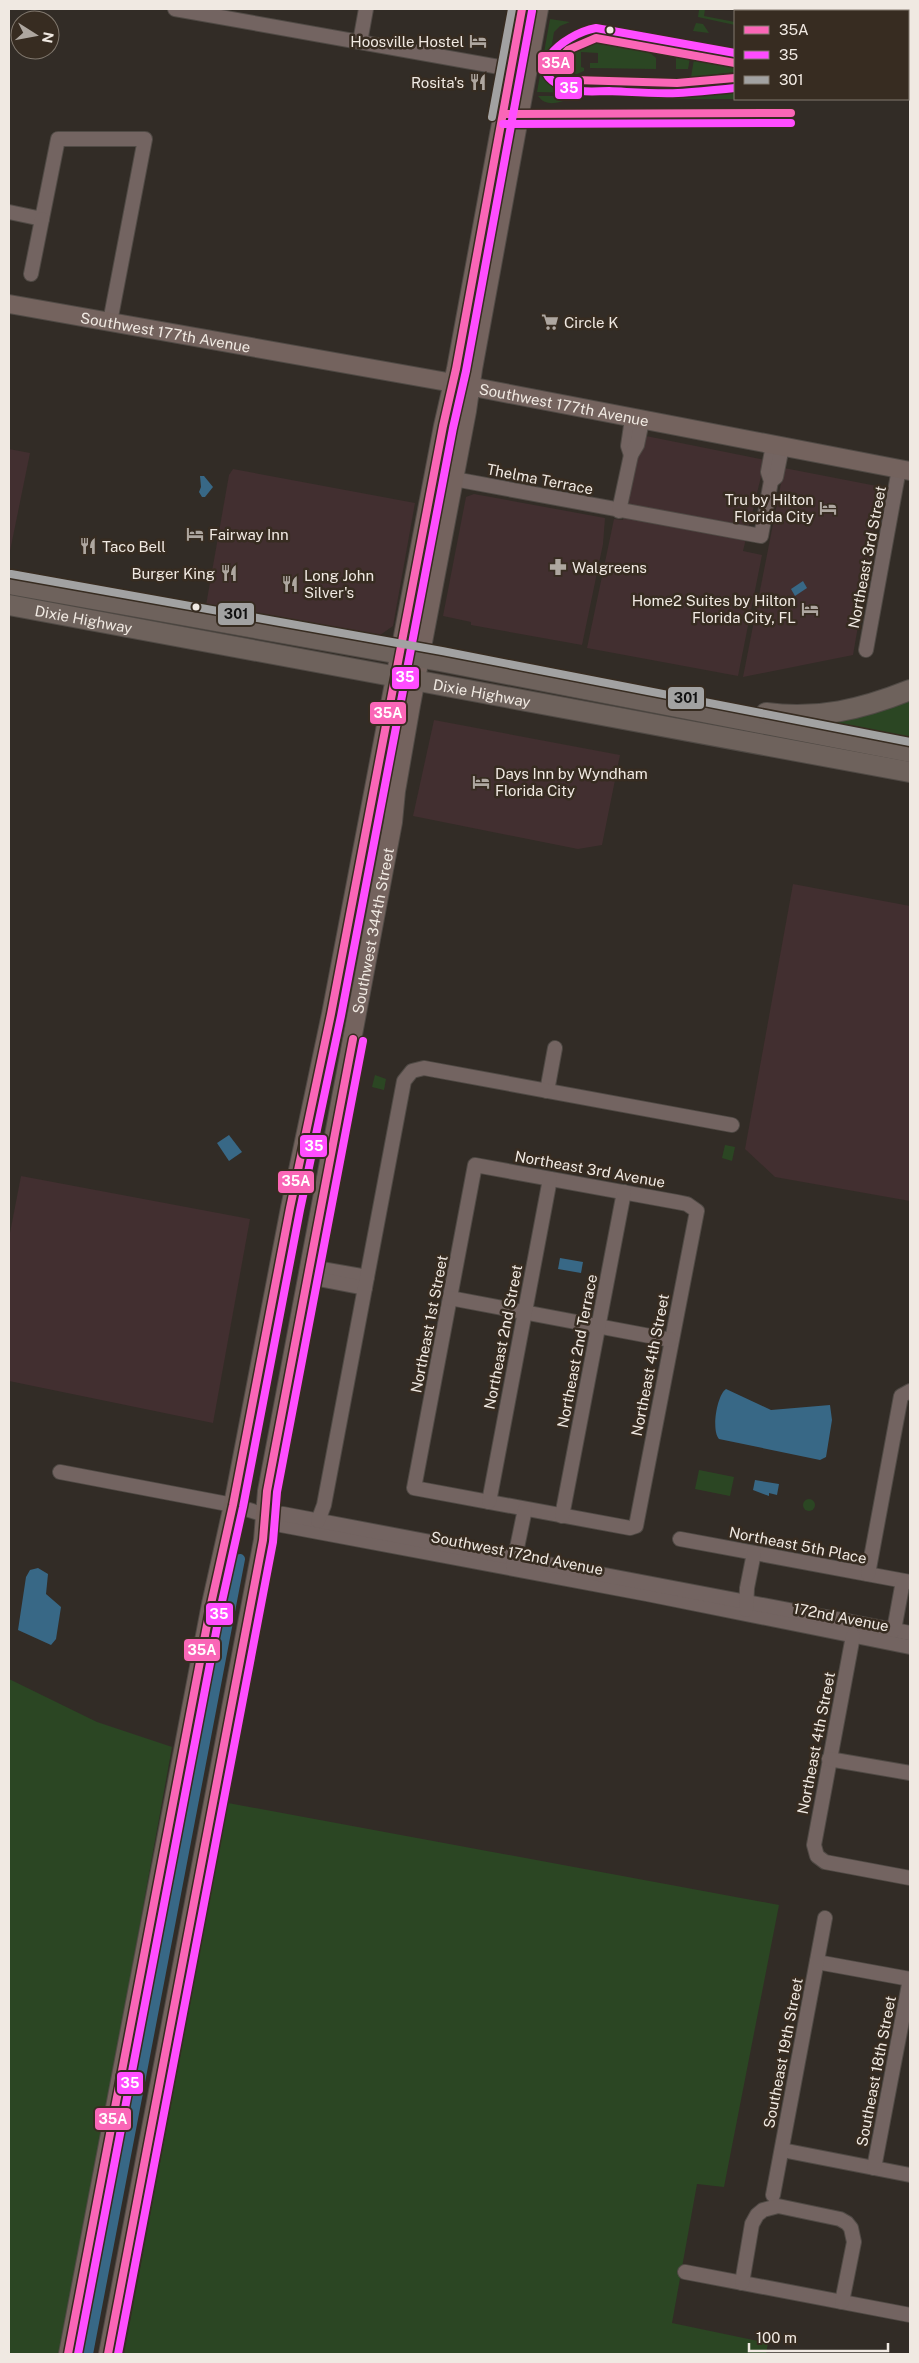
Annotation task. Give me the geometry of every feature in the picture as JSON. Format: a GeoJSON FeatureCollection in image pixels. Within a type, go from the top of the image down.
{"type":"FeatureCollection","features":[{"type":"Feature","properties":{"kind":"highway","name":"Dixie Highway"},"geometry":{"type":"LineString","coordinates":[[9,584],[420,657],[910,752]]}},
{"type":"Feature","properties":{"kind":"highway","name":"Dixie Highway"},"geometry":{"type":"LineString","coordinates":[[9,606],[910,772]]}},
{"type":"Feature","properties":{"kind":"highway"},"geometry":{"type":"LineString","coordinates":[[636,700],[662,698],[776,715],[801,716],[856,709],[910,690]]}},
{"type":"Feature","properties":{"kind":"highway"},"geometry":{"type":"LineString","coordinates":[[838,759],[856,772],[910,787]]}},
{"type":"Feature","properties":{"kind":"main road","name":"Southwest 344th Street"},"geometry":{"type":"LineString","coordinates":[[68,2354],[211,1604],[233,1505],[290,1208],[331,1014],[522,9]]}},
{"type":"Feature","properties":{"kind":"main road","name":"Southwest 344th Street"},"geometry":{"type":"LineString","coordinates":[[108,2354],[263,1540],[265,1515],[393,822],[396,791],[420,657],[539,9]]}},
{"type":"Feature","properties":{"kind":"main road","name":"Southwest 177th Avenue"},"geometry":{"type":"LineString","coordinates":[[9,304],[470,386],[637,420],[905,470]]}},
{"type":"Feature","properties":{"kind":"main road"},"geometry":{"type":"LineString","coordinates":[[331,1014],[357,1017]]}},
{"type":"Feature","properties":{"kind":"street"},"geometry":{"type":"LineString","coordinates":[[174,9],[206,12],[511,69]]}},
{"type":"Feature","properties":{"kind":"street"},"geometry":{"type":"LineString","coordinates":[[360,42],[366,9]]}},
{"type":"Feature","properties":{"kind":"street"},"geometry":{"type":"LineString","coordinates":[[31,274],[58,139],[145,139],[110,322]]}},
{"type":"Feature","properties":{"kind":"street"},"geometry":{"type":"LineString","coordinates":[[9,212],[42,219]]}},
{"type":"Feature","properties":{"kind":"street"},"geometry":{"type":"LineString","coordinates":[[619,510],[630,455],[637,445],[637,420]]}},
{"type":"Feature","properties":{"kind":"street","name":"Thelma Terrace"},"geometry":{"type":"LineString","coordinates":[[454,479],[761,536],[771,481],[776,478],[777,446]]}},
{"type":"Feature","properties":{"kind":"street","name":"Northeast 3rd Street"},"geometry":{"type":"LineString","coordinates":[[866,650],[905,470]]}},
{"type":"Feature","properties":{"kind":"street"},"geometry":{"type":"LineString","coordinates":[[547,1091],[555,1048]]}},
{"type":"Feature","properties":{"kind":"street"},"geometry":{"type":"LineString","coordinates":[[318,1521],[324,1505],[404,1081],[408,1076],[418,1068],[424,1068],[732,1125]]}},
{"type":"Feature","properties":{"kind":"street","name":"Northeast 3rd Avenue"},"geometry":{"type":"LineString","coordinates":[[475,1165],[682,1203],[697,1211]]}},
{"type":"Feature","properties":{"kind":"street","name":"Northeast 1st Street"},"geometry":{"type":"LineString","coordinates":[[475,1165],[414,1488],[489,1502]]}},
{"type":"Feature","properties":{"kind":"street","name":"Northeast 2nd Street"},"geometry":{"type":"LineString","coordinates":[[489,1502],[550,1179]]}},
{"type":"Feature","properties":{"kind":"street","name":"Northeast 2nd Terrace"},"geometry":{"type":"LineString","coordinates":[[562,1516],[624,1192]]}},
{"type":"Feature","properties":{"kind":"street","name":"Northeast 4th Street"},"geometry":{"type":"LineString","coordinates":[[562,1516],[630,1528],[636,1526],[697,1211]]}},
{"type":"Feature","properties":{"kind":"street"},"geometry":{"type":"LineString","coordinates":[[309,1272],[366,1283]]}},
{"type":"Feature","properties":{"kind":"street"},"geometry":{"type":"LineString","coordinates":[[450,1298],[672,1340]]}},
{"type":"Feature","properties":{"kind":"street"},"geometry":{"type":"LineString","coordinates":[[868,1574],[906,1393]]}},
{"type":"Feature","properties":{"kind":"street","name":"Southwest 172nd Avenue"},"geometry":{"type":"LineString","coordinates":[[60,1472],[233,1505],[265,1515],[281,1525],[514,1564]]}},
{"type":"Feature","properties":{"kind":"street"},"geometry":{"type":"LineString","coordinates":[[489,1502],[562,1516]]}},
{"type":"Feature","properties":{"kind":"street"},"geometry":{"type":"LineString","coordinates":[[514,1564],[525,1509]]}},
{"type":"Feature","properties":{"kind":"street","name":"Southwest 172nd Avenue"},"geometry":{"type":"LineString","coordinates":[[265,1515],[283,1514],[514,1564],[766,1612]]}},
{"type":"Feature","properties":{"kind":"street","name":"Northeast 5th Place"},"geometry":{"type":"LineString","coordinates":[[680,1539],[907,1581]]}},
{"type":"Feature","properties":{"kind":"street"},"geometry":{"type":"LineString","coordinates":[[746,1609],[754,1553]]}},
{"type":"Feature","properties":{"kind":"street"},"geometry":{"type":"LineString","coordinates":[[894,1630],[907,1581]]}},
{"type":"Feature","properties":{"kind":"street","name":"172nd Avenue"},"geometry":{"type":"LineString","coordinates":[[766,1612],[910,1633]]}},
{"type":"Feature","properties":{"kind":"street","name":"172nd Avenue"},"geometry":{"type":"LineString","coordinates":[[766,1612],[853,1636],[910,1647]]}},
{"type":"Feature","properties":{"kind":"street","name":"Northeast 4th Street"},"geometry":{"type":"LineString","coordinates":[[853,1636],[814,1845],[817,1856],[825,1862],[910,1878]]}},
{"type":"Feature","properties":{"kind":"street"},"geometry":{"type":"LineString","coordinates":[[829,1759],[910,1773]]}},
{"type":"Feature","properties":{"kind":"street","name":"Southeast 19th Street"},"geometry":{"type":"LineString","coordinates":[[773,2195],[825,1918]]}},
{"type":"Feature","properties":{"kind":"street"},"geometry":{"type":"LineString","coordinates":[[817,1962],[910,1979]]}},
{"type":"Feature","properties":{"kind":"street","name":"Southeast 18th Street"},"geometry":{"type":"LineString","coordinates":[[874,2168],[910,1979]]}},
{"type":"Feature","properties":{"kind":"street"},"geometry":{"type":"LineString","coordinates":[[782,2150],[910,2175]]}},
{"type":"Feature","properties":{"kind":"street"},"geometry":{"type":"LineString","coordinates":[[742,2283],[752,2224],[757,2215],[770,2207],[840,2218],[851,2228],[854,2242],[842,2302]]}},
{"type":"Feature","properties":{"kind":"street"},"geometry":{"type":"LineString","coordinates":[[685,2272],[910,2315]]}},
{"type":"Feature","properties":{"kind":"shaded area"},"geometry":{"type":"Polygon","coordinates":[[[641,435],[765,460],[743,551],[762,555],[738,676],[587,648],[614,519],[623,520],[641,435]]]}},
{"type":"Feature","properties":{"kind":"shaded area"},"geometry":{"type":"Polygon","coordinates":[[[9,449],[30,453],[9,556],[9,449]]]}},
{"type":"Feature","properties":{"kind":"shaded area"},"geometry":{"type":"Polygon","coordinates":[[[784,468],[882,487],[853,655],[743,677],[784,468]]]}},
{"type":"Feature","properties":{"kind":"shaded area"},"geometry":{"type":"Polygon","coordinates":[[[233,469],[415,503],[393,626],[373,640],[205,611],[229,475],[233,469]]]}},
{"type":"Feature","properties":{"kind":"shaded area"},"geometry":{"type":"Polygon","coordinates":[[[474,494],[605,518],[603,544],[582,645],[471,625],[471,622],[443,616],[466,497],[474,494]]]}},
{"type":"Feature","properties":{"kind":"shaded area"},"geometry":{"type":"Polygon","coordinates":[[[434,720],[620,755],[602,845],[578,849],[413,816],[434,720]]]}},
{"type":"Feature","properties":{"kind":"shaded area"},"geometry":{"type":"Polygon","coordinates":[[[793,884],[910,906],[910,1201],[775,1177],[745,1149],[793,884]]]}},
{"type":"Feature","properties":{"kind":"shaded area"},"geometry":{"type":"Polygon","coordinates":[[[21,1176],[250,1219],[213,1423],[9,1381],[9,1238],[21,1176]]]}},
{"type":"Feature","properties":{"kind":"green space"},"geometry":{"type":"Polygon","coordinates":[[[705,9],[704,16],[734,22],[734,25],[698,17],[699,10],[705,9]]]}},
{"type":"Feature","properties":{"kind":"green space"},"geometry":{"type":"Polygon","coordinates":[[[550,19],[570,22],[560,26],[554,32],[548,68],[554,81],[562,86],[625,88],[623,94],[537,92],[550,19]]]}},
{"type":"Feature","properties":{"kind":"green space"},"geometry":{"type":"Polygon","coordinates":[[[696,23],[703,24],[709,33],[693,31],[696,23]]]}},
{"type":"Feature","properties":{"kind":"green space"},"geometry":{"type":"Polygon","coordinates":[[[590,42],[649,52],[656,58],[656,69],[590,68],[590,63],[598,63],[598,53],[581,52],[581,67],[584,68],[584,71],[577,74],[568,73],[564,65],[566,56],[572,49],[590,42]]]}},
{"type":"Feature","properties":{"kind":"green space"},"geometry":{"type":"Polygon","coordinates":[[[676,56],[690,58],[688,69],[676,69],[676,56]]]}},
{"type":"Feature","properties":{"kind":"green space"},"geometry":{"type":"Polygon","coordinates":[[[694,59],[734,67],[734,72],[691,77],[694,59]]]}},
{"type":"Feature","properties":{"kind":"green space"},"geometry":{"type":"Polygon","coordinates":[[[734,90],[734,99],[655,99],[629,95],[686,95],[734,90]]]}},
{"type":"Feature","properties":{"kind":"green space"},"geometry":{"type":"Polygon","coordinates":[[[538,96],[570,96],[570,99],[549,103],[538,96]]]}},
{"type":"Feature","properties":{"kind":"green space"},"geometry":{"type":"Polygon","coordinates":[[[910,694],[910,744],[807,727],[910,694]]]}},
{"type":"Feature","properties":{"kind":"green space"},"geometry":{"type":"Polygon","coordinates":[[[375,1075],[386,1079],[384,1090],[372,1087],[375,1075]]]}},
{"type":"Feature","properties":{"kind":"green space"},"geometry":{"type":"Polygon","coordinates":[[[725,1145],[735,1147],[732,1161],[722,1158],[725,1145]]]}},
{"type":"Feature","properties":{"kind":"green space"},"geometry":{"type":"Polygon","coordinates":[[[699,1470],[734,1477],[730,1496],[695,1489],[699,1470]]]}},
{"type":"Feature","properties":{"kind":"green space"},"geometry":{"type":"Polygon","coordinates":[[[807,1499],[811,1499],[815,1505],[811,1511],[807,1511],[803,1507],[803,1503],[807,1499]]]}},
{"type":"Feature","properties":{"kind":"green space"},"geometry":{"type":"Polygon","coordinates":[[[9,1679],[97,1722],[172,1747],[62,2354],[9,2354],[9,1679]]]}},
{"type":"Feature","properties":{"kind":"green space"},"geometry":{"type":"Polygon","coordinates":[[[228,1803],[779,1905],[724,2187],[697,2184],[672,2323],[768,2343],[766,2354],[124,2354],[228,1803]]]}},
{"type":"Feature","properties":{"kind":"water"},"geometry":{"type":"Polygon","coordinates":[[[200,476],[204,476],[213,487],[205,497],[202,497],[199,492],[201,487],[200,476]]]}},
{"type":"Feature","properties":{"kind":"water"},"geometry":{"type":"Polygon","coordinates":[[[803,581],[807,588],[795,596],[791,589],[803,581]]]}},
{"type":"Feature","properties":{"kind":"water"},"geometry":{"type":"Polygon","coordinates":[[[229,1135],[242,1152],[229,1161],[217,1143],[229,1135]]]}},
{"type":"Feature","properties":{"kind":"water"},"geometry":{"type":"Polygon","coordinates":[[[560,1258],[583,1262],[581,1273],[558,1269],[560,1258]]]}},
{"type":"Feature","properties":{"kind":"water"},"geometry":{"type":"Polygon","coordinates":[[[726,1389],[771,1410],[830,1405],[832,1420],[826,1457],[820,1460],[719,1439],[715,1428],[716,1413],[720,1398],[726,1389]]]}},
{"type":"Feature","properties":{"kind":"water"},"geometry":{"type":"Polygon","coordinates":[[[755,1480],[779,1484],[777,1495],[769,1493],[769,1496],[753,1490],[755,1480]]]}},
{"type":"Feature","properties":{"kind":"water"},"geometry":{"type":"Polygon","coordinates":[[[38,1568],[48,1574],[46,1594],[61,1607],[56,1639],[51,1645],[18,1630],[26,1577],[30,1570],[38,1568]]]}},
{"type":"Feature","properties":{"kind":"waterway"},"geometry":{"type":"LineString","coordinates":[[88,2354],[240,1559]]}},
{"type":"Feature","properties":{"kind":"transit line","name":"301"},"geometry":{"type":"LineString","coordinates":[[492,117],[512,9]]}},
{"type":"Feature","properties":{"kind":"transit line","name":"35A"},"geometry":{"type":"LineString","coordinates":[[68,2354],[211,1604],[233,1505],[290,1208],[331,1014],[443,426],[456,369],[522,9]]}},
{"type":"Feature","properties":{"kind":"transit line","name":"35"},"geometry":{"type":"LineString","coordinates":[[78,2354],[221,1606],[243,1507],[300,1210],[341,1016],[453,428],[466,371],[532,11]]}},
{"type":"Feature","properties":{"kind":"transit line","name":"35"},"geometry":{"type":"LineString","coordinates":[[734,53],[596,28],[570,38],[559,46],[550,55],[546,65],[547,74],[555,82],[580,91],[669,93],[734,88]]}},
{"type":"Feature","properties":{"kind":"transit line","name":"35A"},"geometry":{"type":"LineString","coordinates":[[734,63],[596,38],[568,50],[556,63],[556,69],[562,75],[574,80],[677,83],[734,78]]}},
{"type":"Feature","properties":{"kind":"transit line","name":"35A"},"geometry":{"type":"LineString","coordinates":[[503,114],[791,113]]}},
{"type":"Feature","properties":{"kind":"transit line","name":"35"},"geometry":{"type":"LineString","coordinates":[[503,124],[791,123]]}},
{"type":"Feature","properties":{"kind":"transit line","name":"301"},"geometry":{"type":"LineString","coordinates":[[11,574],[442,651],[910,742]]}},
{"type":"Feature","properties":{"kind":"transit line","name":"35A"},"geometry":{"type":"LineString","coordinates":[[108,2354],[263,1540],[267,1491],[353,1039]]}},
{"type":"Feature","properties":{"kind":"transit line","name":"35"},"geometry":{"type":"LineString","coordinates":[[118,2354],[273,1542],[277,1492],[363,1041]]}},
{"type":"Feature","properties":{"kind":"place","name":"Hoosville Hostel"},"geometry":{"type":"Point","coordinates":[478,41]}},
{"type":"Feature","properties":{"kind":"place","name":"Rosita's"},"geometry":{"type":"Point","coordinates":[478,82]}},
{"type":"Feature","properties":{"kind":"place","name":"Circle K"},"geometry":{"type":"Point","coordinates":[550,322]}},
{"type":"Feature","properties":{"kind":"place","name":"Tru by Hilton Florida City"},"geometry":{"type":"Point","coordinates":[828,508]}},
{"type":"Feature","properties":{"kind":"place","name":"Fairway Inn"},"geometry":{"type":"Point","coordinates":[195,534]}},
{"type":"Feature","properties":{"kind":"place","name":"Taco Bell"},"geometry":{"type":"Point","coordinates":[88,546]}},
{"type":"Feature","properties":{"kind":"place","name":"Walgreens"},"geometry":{"type":"Point","coordinates":[558,567]}},
{"type":"Feature","properties":{"kind":"place","name":"Burger King"},"geometry":{"type":"Point","coordinates":[229,573]}},
{"type":"Feature","properties":{"kind":"place","name":"Long John Silver's"},"geometry":{"type":"Point","coordinates":[290,584]}},
{"type":"Feature","properties":{"kind":"place","name":"Home2 Suites by Hilton Florida City, FL"},"geometry":{"type":"Point","coordinates":[810,609]}},
{"type":"Feature","properties":{"kind":"place","name":"Days Inn by Wyndham Florida City"},"geometry":{"type":"Point","coordinates":[481,782]}}]}
